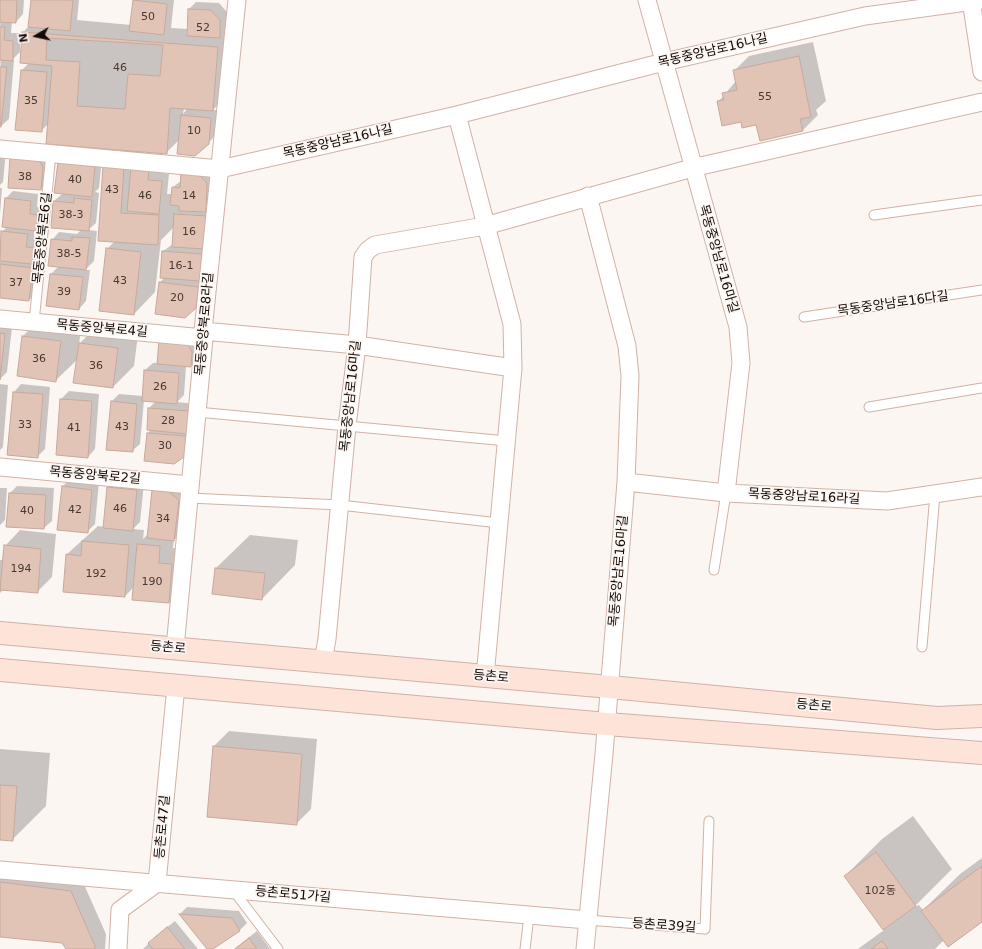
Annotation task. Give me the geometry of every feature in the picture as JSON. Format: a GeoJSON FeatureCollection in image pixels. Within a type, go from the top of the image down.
{"type":"FeatureCollection","features":[{"type":"Feature","properties":{"kind":"main road","name":"등촌로"},"geometry":{"type":"LineString","coordinates":[[0,633],[485,677],[610,686],[937,718],[982,716]]}},
{"type":"Feature","properties":{"kind":"main road"},"geometry":{"type":"LineString","coordinates":[[0,670],[606,724],[982,752]]}},
{"type":"Feature","properties":{"kind":"street","name":"목동중앙북로8라길"},"geometry":{"type":"LineString","coordinates":[[175,648],[237,0]]}},
{"type":"Feature","properties":{"kind":"street"},"geometry":{"type":"LineString","coordinates":[[646,0],[692,168]]}},
{"type":"Feature","properties":{"kind":"street","name":"목동중앙남로16나길"},"geometry":{"type":"LineString","coordinates":[[220,169],[457,115],[664,62],[866,16],[975,0],[982,72]]}},
{"type":"Feature","properties":{"kind":"street","name":"목동중앙남로16마길"},"geometry":{"type":"LineString","coordinates":[[323,662],[327,639],[347,426],[357,346],[363,256],[368,250],[375,245],[485,226],[692,168],[982,102]]}},
{"type":"Feature","properties":{"kind":"street"},"geometry":{"type":"LineString","coordinates":[[457,115],[512,324],[513,368],[485,677]]}},
{"type":"Feature","properties":{"kind":"street"},"geometry":{"type":"LineString","coordinates":[[0,149],[220,169]]}},
{"type":"Feature","properties":{"kind":"street","name":"목동중앙남로16마길"},"geometry":{"type":"LineString","coordinates":[[692,168],[738,327],[741,363],[726,494]]}},
{"type":"Feature","properties":{"kind":"street","name":"목동중앙남로16마길"},"geometry":{"type":"LineString","coordinates":[[588,196],[627,346],[630,376],[626,482],[606,724]]}},
{"type":"Feature","properties":{"kind":"street","name":"목동중앙북로4길"},"geometry":{"type":"LineString","coordinates":[[0,319],[357,346],[513,368]]}},
{"type":"Feature","properties":{"kind":"street","name":"목동중앙북로2길"},"geometry":{"type":"LineString","coordinates":[[0,468],[190,491]]}},
{"type":"Feature","properties":{"kind":"street","name":"목동중앙남로16라길"},"geometry":{"type":"LineString","coordinates":[[626,482],[726,494],[887,501],[982,487]]}},
{"type":"Feature","properties":{"kind":"street","name":"등촌로47길"},"geometry":{"type":"LineString","coordinates":[[157,883],[176,686]]}},
{"type":"Feature","properties":{"kind":"street"},"geometry":{"type":"LineString","coordinates":[[585,949],[606,724]]}},
{"type":"Feature","properties":{"kind":"street","name":"등촌로51가길"},"geometry":{"type":"LineString","coordinates":[[0,870],[587,920]]}},
{"type":"Feature","properties":{"kind":"street"},"geometry":{"type":"LineString","coordinates":[[118,949],[120,910],[157,883]]}},
{"type":"Feature","properties":{"kind":"lane","name":"목동중앙북로6길"},"geometry":{"type":"LineString","coordinates":[[34,322],[51,154]]}},
{"type":"Feature","properties":{"kind":"lane"},"geometry":{"type":"LineString","coordinates":[[874,215],[982,200]]}},
{"type":"Feature","properties":{"kind":"lane","name":"목동중앙남로16다길"},"geometry":{"type":"LineString","coordinates":[[804,317],[982,290]]}},
{"type":"Feature","properties":{"kind":"lane"},"geometry":{"type":"LineString","coordinates":[[869,407],[982,388]]}},
{"type":"Feature","properties":{"kind":"lane"},"geometry":{"type":"LineString","coordinates":[[197,412],[507,441]]}},
{"type":"Feature","properties":{"kind":"lane"},"geometry":{"type":"LineString","coordinates":[[190,491],[340,505],[499,524]]}},
{"type":"Feature","properties":{"kind":"lane"},"geometry":{"type":"LineString","coordinates":[[714,570],[726,494]]}},
{"type":"Feature","properties":{"kind":"lane"},"geometry":{"type":"LineString","coordinates":[[922,647],[935,494]]}},
{"type":"Feature","properties":{"kind":"lane","name":"등촌로39길"},"geometry":{"type":"LineString","coordinates":[[587,920],[705,929],[709,821]]}},
{"type":"Feature","properties":{"kind":"lane"},"geometry":{"type":"LineString","coordinates":[[233,890],[278,949]]}},
{"type":"Feature","properties":{"kind":"lane"},"geometry":{"type":"LineString","coordinates":[[525,949],[529,916]]}},
{"type":"Feature","properties":{"kind":"building"},"geometry":{"type":"Polygon","coordinates":[[[0,0],[17,0],[16,23],[0,22],[0,0]]]}},
{"type":"Feature","properties":{"kind":"building"},"geometry":{"type":"Polygon","coordinates":[[[31,0],[73,0],[70,31],[28,27],[31,0]]]}},
{"type":"Feature","properties":{"kind":"building"},"geometry":{"type":"Polygon","coordinates":[[[133,0],[167,4],[164,35],[129,31],[133,0]]]}},
{"type":"Feature","properties":{"kind":"building"},"geometry":{"type":"Polygon","coordinates":[[[188,9],[211,10],[220,20],[220,38],[187,36],[188,9]]]}},
{"type":"Feature","properties":{"kind":"building"},"geometry":{"type":"Polygon","coordinates":[[[0,27],[5,27],[4,40],[13,41],[13,61],[0,60],[0,27]]]}},
{"type":"Feature","properties":{"kind":"building"},"geometry":{"type":"Polygon","coordinates":[[[22,32],[218,47],[213,111],[170,108],[167,154],[46,144],[52,66],[20,63],[22,32]]]}},
{"type":"Feature","properties":{"kind":"building"},"geometry":{"type":"Polygon","coordinates":[[[47,38],[163,45],[160,76],[128,74],[125,109],[77,106],[80,62],[46,60],[47,38]]]}},
{"type":"Feature","properties":{"kind":"building"},"geometry":{"type":"Polygon","coordinates":[[[799,56],[811,117],[800,119],[803,131],[760,141],[756,125],[742,128],[741,122],[722,126],[717,101],[724,100],[722,93],[737,90],[733,70],[799,56]]]}},
{"type":"Feature","properties":{"kind":"building"},"geometry":{"type":"Polygon","coordinates":[[[0,67],[7,67],[1,127],[0,127],[0,67]]]}},
{"type":"Feature","properties":{"kind":"building"},"geometry":{"type":"Polygon","coordinates":[[[21,70],[47,72],[42,132],[15,130],[21,70]]]}},
{"type":"Feature","properties":{"kind":"building"},"geometry":{"type":"Polygon","coordinates":[[[181,115],[211,118],[209,144],[195,156],[177,154],[181,115]]]}},
{"type":"Feature","properties":{"kind":"building"},"geometry":{"type":"Polygon","coordinates":[[[10,157],[38,159],[43,167],[41,190],[8,188],[10,157]]]}},
{"type":"Feature","properties":{"kind":"building"},"geometry":{"type":"Polygon","coordinates":[[[58,162],[95,166],[92,197],[54,193],[58,162]]]}},
{"type":"Feature","properties":{"kind":"building"},"geometry":{"type":"Polygon","coordinates":[[[103,166],[124,168],[121,213],[159,215],[158,245],[98,241],[103,166]]]}},
{"type":"Feature","properties":{"kind":"building"},"geometry":{"type":"Polygon","coordinates":[[[131,167],[149,169],[148,180],[162,181],[159,214],[127,211],[131,167]]]}},
{"type":"Feature","properties":{"kind":"building"},"geometry":{"type":"Polygon","coordinates":[[[181,172],[197,173],[207,183],[206,212],[179,211],[179,206],[170,205],[172,187],[180,188],[181,172]]]}},
{"type":"Feature","properties":{"kind":"building"},"geometry":{"type":"Polygon","coordinates":[[[5,198],[31,201],[30,214],[37,215],[36,231],[2,227],[5,198]]]}},
{"type":"Feature","properties":{"kind":"building"},"geometry":{"type":"Polygon","coordinates":[[[74,198],[92,200],[89,231],[51,228],[53,201],[74,203],[74,198]]]}},
{"type":"Feature","properties":{"kind":"building"},"geometry":{"type":"Polygon","coordinates":[[[174,214],[207,216],[205,249],[172,247],[174,214]]]}},
{"type":"Feature","properties":{"kind":"building"},"geometry":{"type":"Polygon","coordinates":[[[1,231],[28,234],[26,247],[34,248],[32,264],[0,261],[1,231]]]}},
{"type":"Feature","properties":{"kind":"building"},"geometry":{"type":"Polygon","coordinates":[[[72,237],[90,238],[86,270],[48,266],[51,239],[72,241],[72,237]]]}},
{"type":"Feature","properties":{"kind":"building"},"geometry":{"type":"Polygon","coordinates":[[[106,248],[141,252],[134,315],[99,311],[106,248]]]}},
{"type":"Feature","properties":{"kind":"building"},"geometry":{"type":"Polygon","coordinates":[[[162,251],[202,254],[200,281],[160,278],[162,251]]]}},
{"type":"Feature","properties":{"kind":"building"},"geometry":{"type":"Polygon","coordinates":[[[0,264],[33,268],[29,301],[0,298],[0,264]]]}},
{"type":"Feature","properties":{"kind":"building"},"geometry":{"type":"Polygon","coordinates":[[[50,274],[83,277],[79,310],[46,306],[50,274]]]}},
{"type":"Feature","properties":{"kind":"building"},"geometry":{"type":"Polygon","coordinates":[[[159,282],[199,287],[196,308],[185,318],[155,314],[159,282]]]}},
{"type":"Feature","properties":{"kind":"building"},"geometry":{"type":"Polygon","coordinates":[[[0,333],[5,334],[0,380],[0,333]]]}},
{"type":"Feature","properties":{"kind":"building"},"geometry":{"type":"Polygon","coordinates":[[[22,336],[61,341],[56,382],[17,376],[22,336]]]}},
{"type":"Feature","properties":{"kind":"building"},"geometry":{"type":"Polygon","coordinates":[[[159,340],[187,343],[192,352],[191,367],[157,364],[159,340]]]}},
{"type":"Feature","properties":{"kind":"building"},"geometry":{"type":"Polygon","coordinates":[[[79,343],[118,348],[113,388],[73,383],[79,343]]]}},
{"type":"Feature","properties":{"kind":"building"},"geometry":{"type":"Polygon","coordinates":[[[144,370],[179,373],[177,404],[142,401],[144,370]]]}},
{"type":"Feature","properties":{"kind":"building"},"geometry":{"type":"Polygon","coordinates":[[[13,392],[43,394],[38,458],[7,455],[13,392]]]}},
{"type":"Feature","properties":{"kind":"building"},"geometry":{"type":"Polygon","coordinates":[[[60,399],[92,401],[88,458],[56,455],[60,399]]]}},
{"type":"Feature","properties":{"kind":"building"},"geometry":{"type":"Polygon","coordinates":[[[111,401],[137,404],[133,452],[106,450],[111,401]]]}},
{"type":"Feature","properties":{"kind":"building"},"geometry":{"type":"Polygon","coordinates":[[[148,408],[189,411],[187,434],[147,430],[148,408]]]}},
{"type":"Feature","properties":{"kind":"building"},"geometry":{"type":"Polygon","coordinates":[[[147,433],[186,436],[184,457],[174,464],[144,461],[147,433]]]}},
{"type":"Feature","properties":{"kind":"building"},"geometry":{"type":"Polygon","coordinates":[[[62,486],[92,490],[88,533],[57,530],[62,486]]]}},
{"type":"Feature","properties":{"kind":"building"},"geometry":{"type":"Polygon","coordinates":[[[107,487],[137,490],[133,531],[103,528],[107,487]]]}},
{"type":"Feature","properties":{"kind":"building"},"geometry":{"type":"Polygon","coordinates":[[[152,490],[169,492],[179,500],[174,541],[147,538],[152,490]]]}},
{"type":"Feature","properties":{"kind":"building"},"geometry":{"type":"Polygon","coordinates":[[[9,493],[46,495],[44,529],[6,527],[9,493]]]}},
{"type":"Feature","properties":{"kind":"building"},"geometry":{"type":"Polygon","coordinates":[[[82,541],[129,545],[125,597],[63,592],[66,554],[81,556],[82,541]]]}},
{"type":"Feature","properties":{"kind":"building"},"geometry":{"type":"Polygon","coordinates":[[[137,544],[160,546],[159,563],[172,564],[169,603],[132,600],[137,544]]]}},
{"type":"Feature","properties":{"kind":"building"},"geometry":{"type":"Polygon","coordinates":[[[4,545],[41,549],[38,593],[0,590],[4,545]]]}},
{"type":"Feature","properties":{"kind":"building"},"geometry":{"type":"Polygon","coordinates":[[[215,568],[265,573],[262,600],[212,594],[215,568]]]}},
{"type":"Feature","properties":{"kind":"building"},"geometry":{"type":"Polygon","coordinates":[[[213,746],[302,754],[297,825],[207,817],[213,746]]]}},
{"type":"Feature","properties":{"kind":"building"},"geometry":{"type":"Polygon","coordinates":[[[0,785],[17,786],[13,841],[0,840],[0,785]]]}},
{"type":"Feature","properties":{"kind":"building"},"geometry":{"type":"Polygon","coordinates":[[[876,852],[916,906],[883,930],[844,876],[876,852]]]}},
{"type":"Feature","properties":{"kind":"building"},"geometry":{"type":"Polygon","coordinates":[[[982,866],[982,922],[948,947],[921,911],[982,866]]]}},
{"type":"Feature","properties":{"kind":"building"},"geometry":{"type":"Polygon","coordinates":[[[0,882],[71,891],[95,949],[66,949],[62,943],[0,937],[0,882]]]}},
{"type":"Feature","properties":{"kind":"building"},"geometry":{"type":"Polygon","coordinates":[[[179,914],[232,918],[240,931],[213,949],[207,949],[179,914]]]}},
{"type":"Feature","properties":{"kind":"building"},"geometry":{"type":"Polygon","coordinates":[[[167,927],[185,949],[153,949],[148,943],[167,927]]]}},
{"type":"Feature","properties":{"kind":"building"},"geometry":{"type":"Polygon","coordinates":[[[249,938],[257,949],[235,949],[249,938]]]}},
{"type":"Feature","properties":{"kind":"building"},"geometry":{"type":"Polygon","coordinates":[[[882,941],[888,949],[871,949],[882,941]]]}}]}
